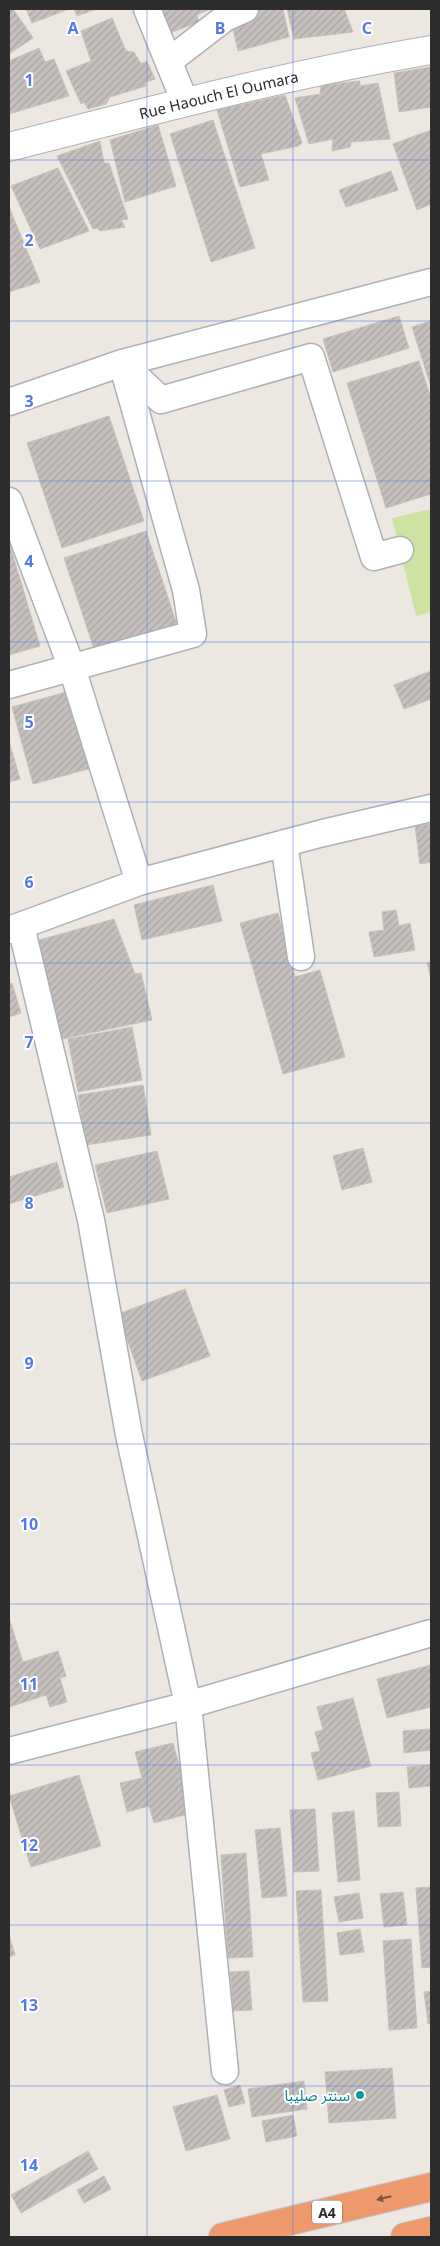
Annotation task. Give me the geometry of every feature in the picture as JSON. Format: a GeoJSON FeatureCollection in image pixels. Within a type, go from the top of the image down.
{"type":"FeatureCollection","features":[{"type":"Feature","properties":{"kind":"highway","name":"A4"},"geometry":{"type":"LineString","coordinates":[[223,2237],[431,2187]]}},
{"type":"Feature","properties":{"kind":"highway"},"geometry":{"type":"LineString","coordinates":[[405,2237],[431,2231]]}},
{"type":"Feature","properties":{"kind":"main road","name":"Rue Haouch El Oumara"},"geometry":{"type":"LineString","coordinates":[[9,147],[185,102],[344,65],[431,50]]}},
{"type":"Feature","properties":{"kind":"street"},"geometry":{"type":"LineString","coordinates":[[147,9],[185,102]]}},
{"type":"Feature","properties":{"kind":"street"},"geometry":{"type":"LineString","coordinates":[[169,61],[225,18],[246,9]]}},
{"type":"Feature","properties":{"kind":"street"},"geometry":{"type":"LineString","coordinates":[[9,402],[122,363],[431,282]]}},
{"type":"Feature","properties":{"kind":"street"},"geometry":{"type":"LineString","coordinates":[[122,363],[161,400],[311,357],[374,557],[400,550]]}},
{"type":"Feature","properties":{"kind":"street"},"geometry":{"type":"LineString","coordinates":[[9,685],[193,634],[186,590],[122,363]]}},
{"type":"Feature","properties":{"kind":"street"},"geometry":{"type":"LineString","coordinates":[[9,500],[72,668],[140,882]]}},
{"type":"Feature","properties":{"kind":"street"},"geometry":{"type":"LineString","coordinates":[[225,2071],[188,1705],[129,1435],[91,1220],[15,928],[140,882],[284,843],[431,808]]}},
{"type":"Feature","properties":{"kind":"street"},"geometry":{"type":"LineString","coordinates":[[284,843],[301,957]]}},
{"type":"Feature","properties":{"kind":"street"},"geometry":{"type":"LineString","coordinates":[[9,1751],[188,1705],[431,1632]]}},
{"type":"Feature","properties":{"kind":"green space"},"geometry":{"type":"Polygon","coordinates":[[[431,509],[431,612],[416,616],[392,518],[431,509]]]}},
{"type":"Feature","properties":{"kind":"building"},"geometry":{"type":"Polygon","coordinates":[[[9,9],[13,9],[33,38],[9,54],[9,9]]]}},
{"type":"Feature","properties":{"kind":"building"},"geometry":{"type":"Polygon","coordinates":[[[26,9],[69,9],[32,23],[26,9]]]}},
{"type":"Feature","properties":{"kind":"building"},"geometry":{"type":"Polygon","coordinates":[[[74,9],[97,9],[77,16],[74,9]]]}},
{"type":"Feature","properties":{"kind":"building"},"geometry":{"type":"Polygon","coordinates":[[[155,9],[210,9],[197,15],[199,22],[167,34],[155,9]]]}},
{"type":"Feature","properties":{"kind":"building"},"geometry":{"type":"Polygon","coordinates":[[[259,9],[283,9],[289,37],[238,51],[231,20],[259,9]]]}},
{"type":"Feature","properties":{"kind":"building"},"geometry":{"type":"Polygon","coordinates":[[[287,9],[344,9],[353,32],[294,39],[287,9]]]}},
{"type":"Feature","properties":{"kind":"building"},"geometry":{"type":"Polygon","coordinates":[[[112,18],[126,51],[134,52],[141,64],[147,61],[155,79],[146,82],[146,86],[110,97],[106,104],[88,109],[84,102],[81,104],[66,71],[91,61],[81,31],[112,18]]]}},
{"type":"Feature","properties":{"kind":"building"},"geometry":{"type":"Polygon","coordinates":[[[39,48],[45,62],[54,59],[69,96],[9,114],[9,61],[39,48]]]}},
{"type":"Feature","properties":{"kind":"building"},"geometry":{"type":"Polygon","coordinates":[[[431,67],[431,107],[399,112],[394,73],[431,67]]]}},
{"type":"Feature","properties":{"kind":"building"},"geometry":{"type":"Polygon","coordinates":[[[360,81],[360,86],[378,83],[390,139],[351,142],[350,147],[332,151],[333,139],[309,144],[295,98],[320,94],[321,85],[360,81]]]}},
{"type":"Feature","properties":{"kind":"building"},"geometry":{"type":"Polygon","coordinates":[[[285,95],[302,143],[298,146],[261,154],[269,180],[240,187],[217,110],[285,95]]]}},
{"type":"Feature","properties":{"kind":"building"},"geometry":{"type":"Polygon","coordinates":[[[213,120],[255,248],[211,262],[170,134],[213,120]]]}},
{"type":"Feature","properties":{"kind":"building"},"geometry":{"type":"Polygon","coordinates":[[[158,125],[176,186],[125,202],[110,140],[158,125]]]}},
{"type":"Feature","properties":{"kind":"building"},"geometry":{"type":"Polygon","coordinates":[[[431,130],[431,204],[417,210],[393,144],[431,130]]]}},
{"type":"Feature","properties":{"kind":"building"},"geometry":{"type":"Polygon","coordinates":[[[100,141],[104,163],[109,163],[128,219],[121,220],[125,227],[100,231],[97,228],[93,229],[57,156],[100,141]]]}},
{"type":"Feature","properties":{"kind":"building"},"geometry":{"type":"Polygon","coordinates":[[[58,168],[89,231],[40,249],[11,186],[58,168]]]}},
{"type":"Feature","properties":{"kind":"building"},"geometry":{"type":"Polygon","coordinates":[[[391,171],[398,190],[346,207],[339,190],[391,171]]]}},
{"type":"Feature","properties":{"kind":"building"},"geometry":{"type":"Polygon","coordinates":[[[9,207],[40,282],[9,292],[9,207]]]}},
{"type":"Feature","properties":{"kind":"building"},"geometry":{"type":"Polygon","coordinates":[[[399,316],[409,348],[333,372],[323,339],[399,316]]]}},
{"type":"Feature","properties":{"kind":"building"},"geometry":{"type":"Polygon","coordinates":[[[431,321],[431,387],[412,327],[431,321]]]}},
{"type":"Feature","properties":{"kind":"building"},"geometry":{"type":"Polygon","coordinates":[[[419,361],[431,398],[431,494],[386,508],[347,383],[419,361]]]}},
{"type":"Feature","properties":{"kind":"building"},"geometry":{"type":"Polygon","coordinates":[[[109,416],[144,521],[62,548],[27,443],[109,416]]]}},
{"type":"Feature","properties":{"kind":"building"},"geometry":{"type":"Polygon","coordinates":[[[146,531],[178,628],[96,655],[64,558],[146,531]]]}},
{"type":"Feature","properties":{"kind":"building"},"geometry":{"type":"Polygon","coordinates":[[[9,542],[40,646],[9,655],[9,542]]]}},
{"type":"Feature","properties":{"kind":"building"},"geometry":{"type":"Polygon","coordinates":[[[431,671],[431,699],[404,709],[394,685],[431,671]]]}},
{"type":"Feature","properties":{"kind":"building"},"geometry":{"type":"Polygon","coordinates":[[[70,691],[92,768],[33,784],[12,707],[70,691]]]}},
{"type":"Feature","properties":{"kind":"building"},"geometry":{"type":"Polygon","coordinates":[[[9,741],[20,779],[9,782],[9,741]]]}},
{"type":"Feature","properties":{"kind":"building"},"geometry":{"type":"Polygon","coordinates":[[[431,824],[431,862],[420,864],[415,826],[431,824]]]}},
{"type":"Feature","properties":{"kind":"building"},"geometry":{"type":"Polygon","coordinates":[[[213,885],[222,921],[142,940],[134,905],[213,885]]]}},
{"type":"Feature","properties":{"kind":"building"},"geometry":{"type":"Polygon","coordinates":[[[396,910],[399,926],[410,923],[415,950],[374,957],[369,932],[384,930],[382,912],[396,910]]]}},
{"type":"Feature","properties":{"kind":"building"},"geometry":{"type":"Polygon","coordinates":[[[278,913],[295,977],[320,970],[345,1057],[283,1074],[240,923],[278,913]]]}},
{"type":"Feature","properties":{"kind":"building"},"geometry":{"type":"Polygon","coordinates":[[[114,919],[135,974],[141,973],[152,1020],[57,1040],[36,941],[114,919]]]}},
{"type":"Feature","properties":{"kind":"building"},"geometry":{"type":"Polygon","coordinates":[[[431,962],[431,978],[427,963],[431,962]]]}},
{"type":"Feature","properties":{"kind":"building"},"geometry":{"type":"Polygon","coordinates":[[[12,983],[21,1013],[9,1017],[9,984],[12,983]]]}},
{"type":"Feature","properties":{"kind":"building"},"geometry":{"type":"Polygon","coordinates":[[[132,1027],[142,1080],[78,1092],[68,1039],[132,1027]]]}},
{"type":"Feature","properties":{"kind":"building"},"geometry":{"type":"Polygon","coordinates":[[[143,1085],[151,1135],[86,1145],[78,1095],[143,1085]]]}},
{"type":"Feature","properties":{"kind":"building"},"geometry":{"type":"Polygon","coordinates":[[[363,1148],[372,1182],[342,1190],[333,1156],[363,1148]]]}},
{"type":"Feature","properties":{"kind":"building"},"geometry":{"type":"Polygon","coordinates":[[[157,1151],[169,1199],[107,1213],[95,1165],[157,1151]]]}},
{"type":"Feature","properties":{"kind":"building"},"geometry":{"type":"Polygon","coordinates":[[[57,1162],[64,1187],[9,1204],[9,1177],[57,1162]]]}},
{"type":"Feature","properties":{"kind":"building"},"geometry":{"type":"Polygon","coordinates":[[[185,1289],[210,1356],[142,1381],[118,1314],[185,1289]]]}},
{"type":"Feature","properties":{"kind":"building"},"geometry":{"type":"Polygon","coordinates":[[[10,1621],[23,1662],[58,1651],[66,1676],[60,1678],[67,1702],[50,1707],[46,1695],[9,1707],[10,1621]]]}},
{"type":"Feature","properties":{"kind":"building"},"geometry":{"type":"Polygon","coordinates":[[[431,1665],[431,1707],[387,1718],[377,1679],[431,1665]]]}},
{"type":"Feature","properties":{"kind":"building"},"geometry":{"type":"Polygon","coordinates":[[[353,1698],[371,1766],[318,1780],[311,1753],[320,1751],[315,1732],[323,1730],[317,1707],[353,1698]]]}},
{"type":"Feature","properties":{"kind":"building"},"geometry":{"type":"Polygon","coordinates":[[[430,1729],[431,1750],[404,1753],[403,1731],[430,1729]]]}},
{"type":"Feature","properties":{"kind":"building"},"geometry":{"type":"Polygon","coordinates":[[[173,1743],[192,1813],[154,1823],[149,1806],[127,1812],[120,1783],[142,1778],[135,1752],[173,1743]]]}},
{"type":"Feature","properties":{"kind":"building"},"geometry":{"type":"Polygon","coordinates":[[[431,1765],[431,1786],[409,1788],[407,1767],[431,1765]]]}},
{"type":"Feature","properties":{"kind":"building"},"geometry":{"type":"Polygon","coordinates":[[[79,1775],[101,1846],[31,1867],[9,1796],[79,1775]]]}},
{"type":"Feature","properties":{"kind":"building"},"geometry":{"type":"Polygon","coordinates":[[[399,1792],[401,1826],[378,1827],[376,1793],[399,1792]]]}},
{"type":"Feature","properties":{"kind":"building"},"geometry":{"type":"Polygon","coordinates":[[[315,1809],[319,1871],[294,1872],[290,1810],[315,1809]]]}},
{"type":"Feature","properties":{"kind":"building"},"geometry":{"type":"Polygon","coordinates":[[[354,1811],[360,1880],[338,1882],[332,1813],[354,1811]]]}},
{"type":"Feature","properties":{"kind":"building"},"geometry":{"type":"Polygon","coordinates":[[[280,1828],[287,1896],[262,1898],[255,1830],[280,1828]]]}},
{"type":"Feature","properties":{"kind":"building"},"geometry":{"type":"Polygon","coordinates":[[[246,1853],[253,1957],[228,1958],[221,1855],[246,1853]]]}},
{"type":"Feature","properties":{"kind":"building"},"geometry":{"type":"Polygon","coordinates":[[[431,1887],[431,1967],[422,1968],[416,1888],[431,1887]]]}},
{"type":"Feature","properties":{"kind":"building"},"geometry":{"type":"Polygon","coordinates":[[[321,1890],[328,2001],[303,2002],[296,1891],[321,1890]]]}},
{"type":"Feature","properties":{"kind":"building"},"geometry":{"type":"Polygon","coordinates":[[[403,1892],[407,1925],[384,1927],[380,1894],[403,1892]]]}},
{"type":"Feature","properties":{"kind":"building"},"geometry":{"type":"Polygon","coordinates":[[[359,1893],[363,1918],[339,1922],[334,1897],[359,1893]]]}},
{"type":"Feature","properties":{"kind":"building"},"geometry":{"type":"Polygon","coordinates":[[[360,1929],[364,1952],[340,1955],[337,1933],[360,1929]]]}},
{"type":"Feature","properties":{"kind":"building"},"geometry":{"type":"Polygon","coordinates":[[[9,1935],[15,1955],[9,1957],[9,1935]]]}},
{"type":"Feature","properties":{"kind":"building"},"geometry":{"type":"Polygon","coordinates":[[[411,1939],[417,2028],[389,2030],[383,1941],[411,1939]]]}},
{"type":"Feature","properties":{"kind":"building"},"geometry":{"type":"Polygon","coordinates":[[[249,1971],[252,2010],[233,2011],[230,1972],[249,1971]]]}},
{"type":"Feature","properties":{"kind":"building"},"geometry":{"type":"Polygon","coordinates":[[[431,1991],[431,2023],[428,2024],[424,1992],[431,1991]]]}},
{"type":"Feature","properties":{"kind":"building","name":"سنتر صليبا"},"geometry":{"type":"Polygon","coordinates":[[[392,2068],[396,2118],[329,2123],[325,2072],[392,2068]]]}},
{"type":"Feature","properties":{"kind":"building"},"geometry":{"type":"Polygon","coordinates":[[[304,2081],[307,2109],[252,2117],[248,2089],[304,2081]]]}},
{"type":"Feature","properties":{"kind":"building"},"geometry":{"type":"Polygon","coordinates":[[[240,2085],[245,2103],[229,2107],[224,2090],[240,2085]]]}},
{"type":"Feature","properties":{"kind":"building"},"geometry":{"type":"Polygon","coordinates":[[[217,2095],[230,2139],[186,2151],[173,2107],[217,2095]]]}},
{"type":"Feature","properties":{"kind":"building"},"geometry":{"type":"Polygon","coordinates":[[[293,2115],[297,2136],[266,2142],[262,2121],[293,2115]]]}},
{"type":"Feature","properties":{"kind":"building"},"geometry":{"type":"Polygon","coordinates":[[[88,2151],[98,2169],[21,2213],[11,2195],[88,2151]]]}},
{"type":"Feature","properties":{"kind":"building"},"geometry":{"type":"Polygon","coordinates":[[[104,2176],[111,2189],[84,2203],[77,2190],[104,2176]]]}},
{"type":"Feature","properties":{"kind":"place","name":"سنتر صليبا"},"geometry":{"type":"Point","coordinates":[360,2095]}}]}
